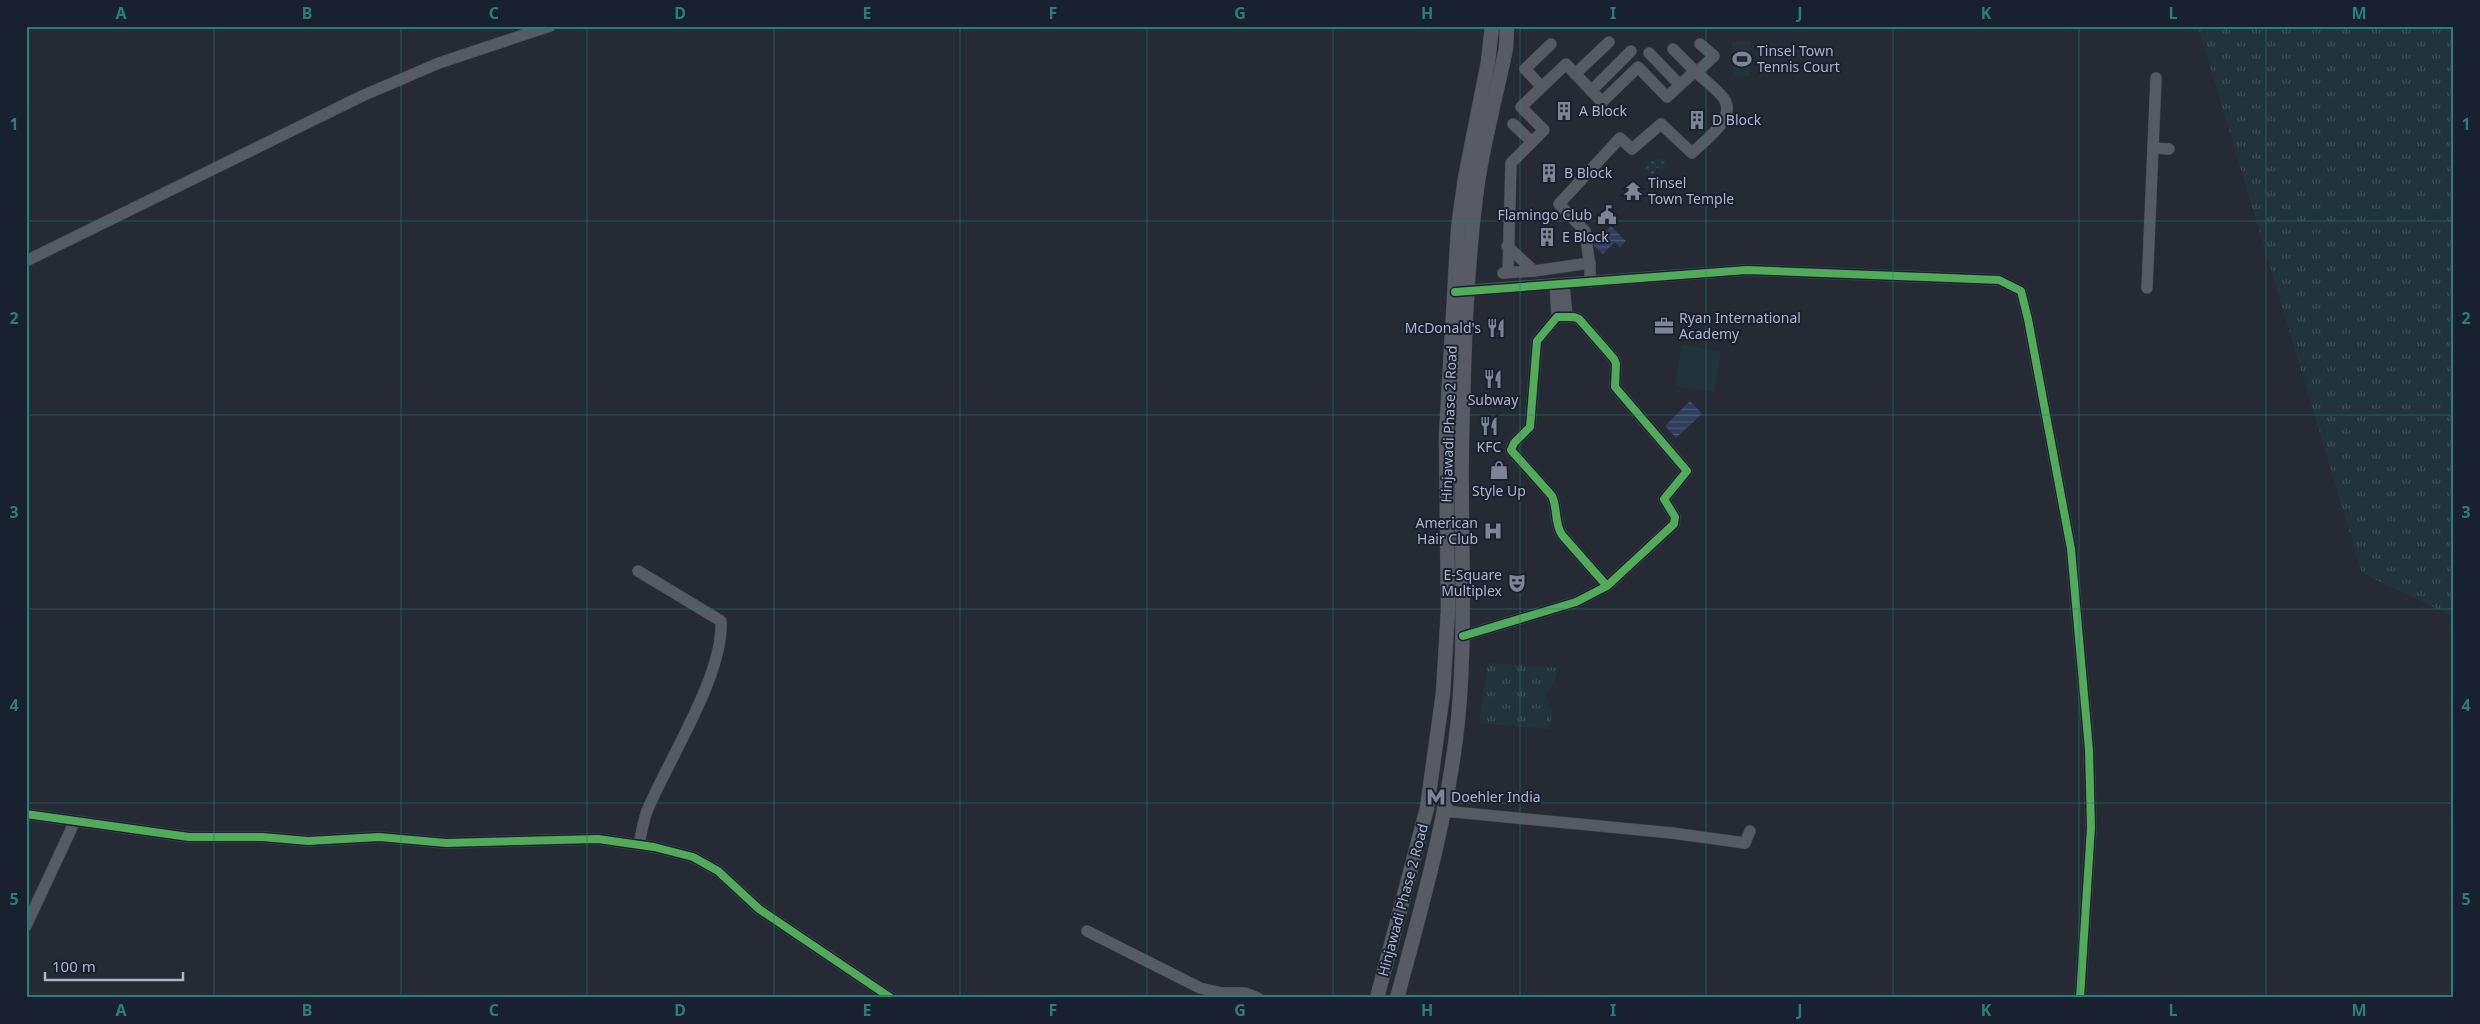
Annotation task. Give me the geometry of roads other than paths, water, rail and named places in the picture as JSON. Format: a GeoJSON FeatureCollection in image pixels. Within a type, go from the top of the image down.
{"type":"FeatureCollection","features":[{"type":"Feature","properties":{"kind":"main road","name":"Hinjawadi Phase 2 Road"},"geometry":{"type":"LineString","coordinates":[[1377,998],[1426,808],[1447,654],[1446,436],[1455,292],[1463,193],[1488,62],[1492,26]]}},
{"type":"Feature","properties":{"kind":"main road","name":"Hinjawadi Phase 2 Road"},"geometry":{"type":"LineString","coordinates":[[1397,998],[1421,912],[1444,810],[1457,724],[1462,636],[1462,446],[1469,290],[1478,183],[1506,48],[1507,26]]}},
{"type":"Feature","properties":{"kind":"main road"},"geometry":{"type":"LineString","coordinates":[[1426,808],[1444,810]]}},
{"type":"Feature","properties":{"kind":"street"},"geometry":{"type":"LineString","coordinates":[[26,261],[362,96],[439,63],[550,26]]}},
{"type":"Feature","properties":{"kind":"street"},"geometry":{"type":"LineString","coordinates":[[1575,74],[1609,42]]}},
{"type":"Feature","properties":{"kind":"street"},"geometry":{"type":"LineString","coordinates":[[1542,86],[1525,69],[1551,44]]}},
{"type":"Feature","properties":{"kind":"street"},"geometry":{"type":"LineString","coordinates":[[1590,263],[1534,271],[1505,272],[1511,163],[1544,130],[1521,107],[1566,64],[1602,102],[1638,67],[1667,97],[1714,56],[1700,44]]}},
{"type":"Feature","properties":{"kind":"street"},"geometry":{"type":"LineString","coordinates":[[1590,282],[1590,263],[1585,231],[1560,204],[1620,138],[1632,149],[1661,124],[1692,153],[1726,119],[1728,105],[1722,96],[1673,49]]}},
{"type":"Feature","properties":{"kind":"street"},"geometry":{"type":"LineString","coordinates":[[1591,90],[1631,51]]}},
{"type":"Feature","properties":{"kind":"street"},"geometry":{"type":"LineString","coordinates":[[1649,54],[1680,85]]}},
{"type":"Feature","properties":{"kind":"street"},"geometry":{"type":"LineString","coordinates":[[2147,288],[2156,78]]}},
{"type":"Feature","properties":{"kind":"street"},"geometry":{"type":"LineString","coordinates":[[1512,124],[1532,142]]}},
{"type":"Feature","properties":{"kind":"street"},"geometry":{"type":"LineString","coordinates":[[2153,148],[2169,149]]}},
{"type":"Feature","properties":{"kind":"street"},"geometry":{"type":"LineString","coordinates":[[1507,246],[1534,271]]}},
{"type":"Feature","properties":{"kind":"street"},"geometry":{"type":"LineString","coordinates":[[1455,292],[1747,270],[1998,280],[2020,291],[2028,319],[2071,548],[2078,602],[2089,750],[2091,827],[2080,998]]}},
{"type":"Feature","properties":{"kind":"street"},"geometry":{"type":"LineString","coordinates":[[1559,284],[1562,317]]}},
{"type":"Feature","properties":{"kind":"street"},"geometry":{"type":"LineString","coordinates":[[1562,317],[1537,341],[1530,427],[1514,443],[1511,450],[1552,496],[1557,525],[1562,535],[1608,586]]}},
{"type":"Feature","properties":{"kind":"street"},"geometry":{"type":"LineString","coordinates":[[1462,636],[1576,602],[1608,586],[1674,524],[1675,517],[1664,499],[1687,472],[1615,387],[1616,364],[1614,359],[1579,319],[1562,317]]}},
{"type":"Feature","properties":{"kind":"street"},"geometry":{"type":"LineString","coordinates":[[638,570],[721,621],[722,634],[706,687],[646,813],[639,845]]}},
{"type":"Feature","properties":{"kind":"street"},"geometry":{"type":"LineString","coordinates":[[1444,810],[1672,833],[1745,843],[1750,830]]}},
{"type":"Feature","properties":{"kind":"street"},"geometry":{"type":"LineString","coordinates":[[26,814],[189,837],[262,837],[308,841],[379,837],[446,843],[598,840],[639,845],[693,857],[718,871],[758,909],[892,998]]}},
{"type":"Feature","properties":{"kind":"street"},"geometry":{"type":"LineString","coordinates":[[26,926],[75,821]]}},
{"type":"Feature","properties":{"kind":"street"},"geometry":{"type":"LineString","coordinates":[[1087,931],[1200,988],[1222,993],[1245,993],[1258,998]]}},
{"type":"Feature","properties":{"kind":"water"},"geometry":{"type":"Polygon","coordinates":[[[1611,226],[1626,241],[1620,247],[1615,242],[1603,254],[1593,245],[1611,226]]]}},
{"type":"Feature","properties":{"kind":"water"},"geometry":{"type":"Polygon","coordinates":[[[1690,401],[1702,414],[1676,438],[1665,426],[1690,401]]]}},
{"type":"Feature","properties":{"kind":"place","name":"Tinsel Town Tennis Court"},"geometry":{"type":"Point","coordinates":[1742,59]}},
{"type":"Feature","properties":{"kind":"place","name":"A Block"},"geometry":{"type":"Point","coordinates":[1564,111]}},
{"type":"Feature","properties":{"kind":"place","name":"D Block"},"geometry":{"type":"Point","coordinates":[1697,120]}},
{"type":"Feature","properties":{"kind":"place","name":"B Block"},"geometry":{"type":"Point","coordinates":[1549,173]}},
{"type":"Feature","properties":{"kind":"place","name":"Tinsel Town Temple"},"geometry":{"type":"Point","coordinates":[1633,191]}},
{"type":"Feature","properties":{"kind":"place","name":"Flamingo Club"},"geometry":{"type":"Point","coordinates":[1607,215]}},
{"type":"Feature","properties":{"kind":"place","name":"E Block"},"geometry":{"type":"Point","coordinates":[1547,237]}},
{"type":"Feature","properties":{"kind":"place","name":"Ryan International Academy"},"geometry":{"type":"Point","coordinates":[1664,326]}},
{"type":"Feature","properties":{"kind":"place","name":"McDonald's"},"geometry":{"type":"Point","coordinates":[1496,328]}},
{"type":"Feature","properties":{"kind":"place","name":"Subway"},"geometry":{"type":"Point","coordinates":[1493,379]}},
{"type":"Feature","properties":{"kind":"place","name":"KFC"},"geometry":{"type":"Point","coordinates":[1489,426]}},
{"type":"Feature","properties":{"kind":"place","name":"Style Up"},"geometry":{"type":"Point","coordinates":[1499,470]}},
{"type":"Feature","properties":{"kind":"place","name":"American Hair Club"},"geometry":{"type":"Point","coordinates":[1493,531]}},
{"type":"Feature","properties":{"kind":"place","name":"E-Square Multiplex"},"geometry":{"type":"Point","coordinates":[1517,583]}},
{"type":"Feature","properties":{"kind":"place","name":"Doehler India"},"geometry":{"type":"Point","coordinates":[1436,797]}}]}
